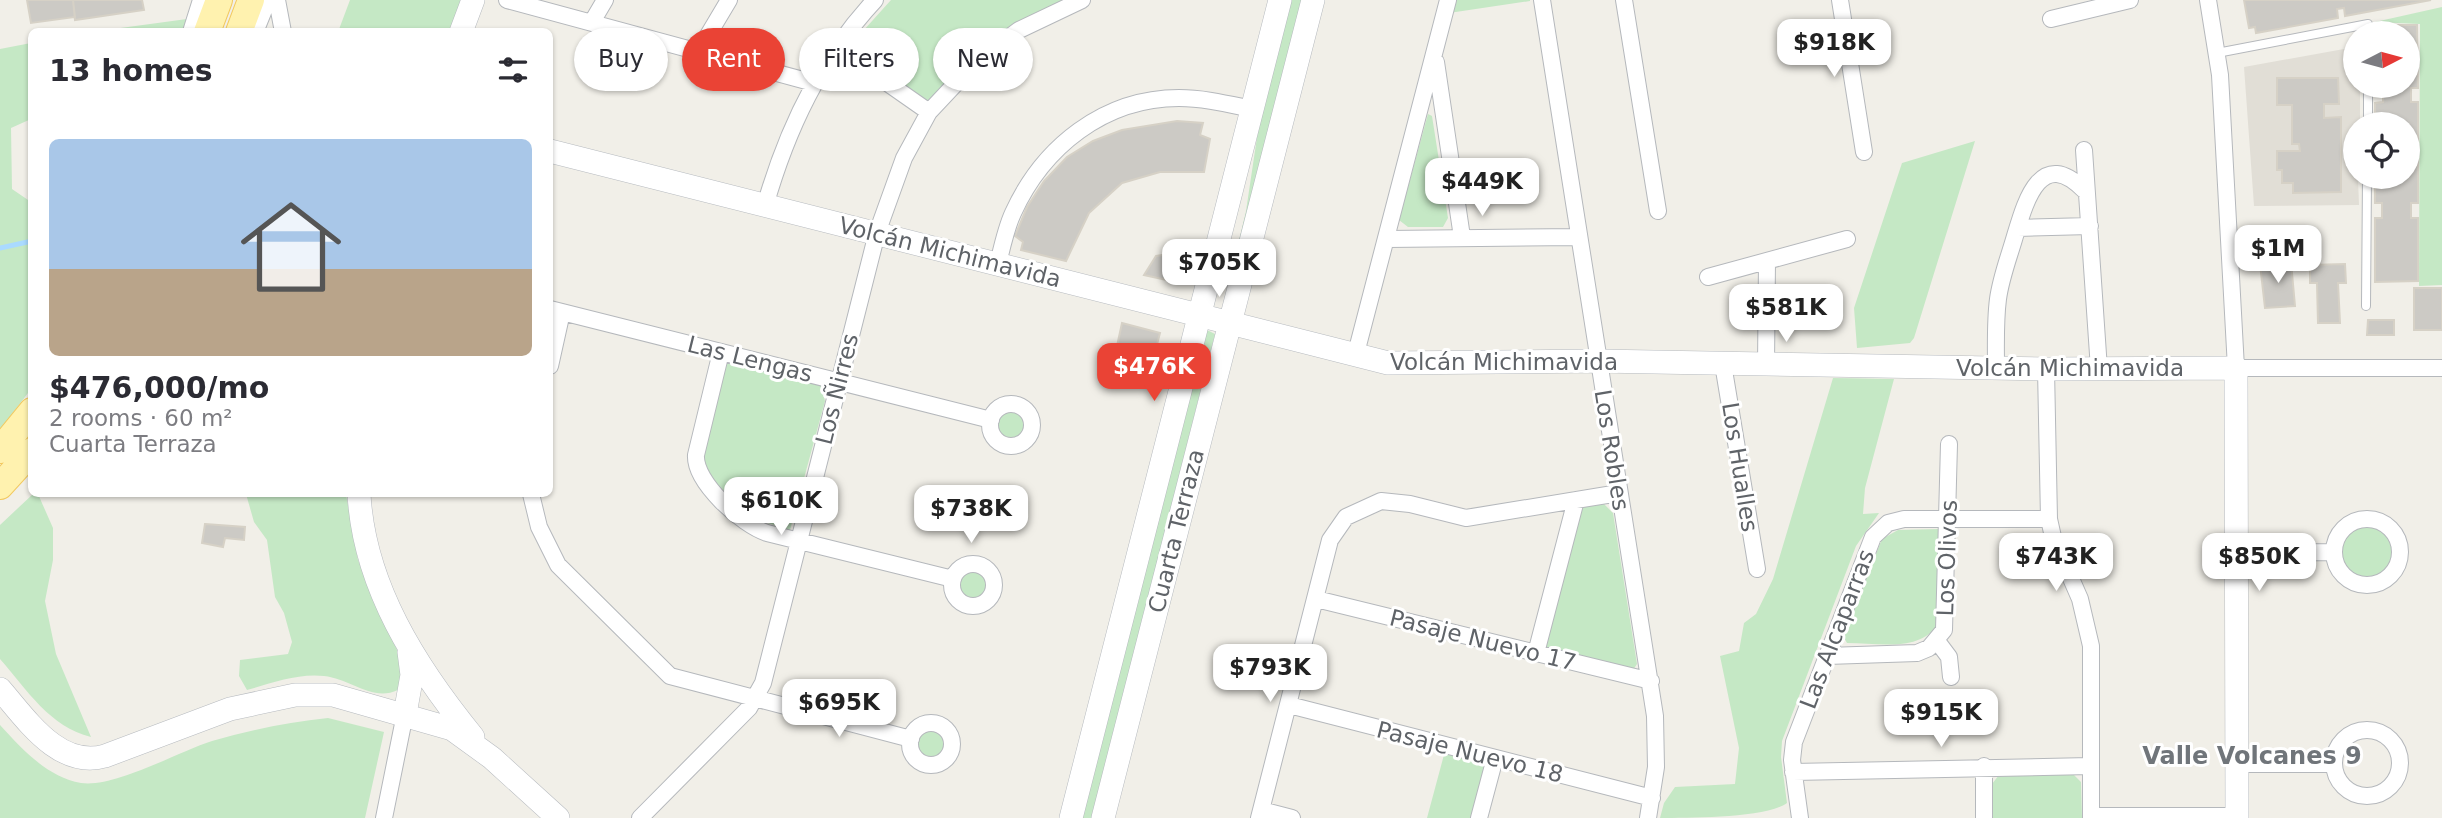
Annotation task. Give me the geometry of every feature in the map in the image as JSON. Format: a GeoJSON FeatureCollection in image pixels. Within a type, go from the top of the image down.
{"type":"FeatureCollection","features":[{"type":"Feature","properties":{"kind":"main road"},"geometry":{"type":"LineString","coordinates":[[246,28],[251,0]]}},
{"type":"Feature","properties":{"kind":"main road"},"geometry":{"type":"LineString","coordinates":[[0,450],[28,416]]}},
{"type":"Feature","properties":{"kind":"main road"},"geometry":{"type":"LineString","coordinates":[[0,486],[28,455]]}},
{"type":"Feature","properties":{"kind":"street"},"geometry":{"type":"LineString","coordinates":[[247,28],[268,0]]}},
{"type":"Feature","properties":{"kind":"street"},"geometry":{"type":"LineString","coordinates":[[277,0],[282,28]]}},
{"type":"Feature","properties":{"kind":"street"},"geometry":{"type":"LineString","coordinates":[[462,28],[473,0]]}},
{"type":"Feature","properties":{"kind":"street"},"geometry":{"type":"LineString","coordinates":[[507,0],[682,47]]}},
{"type":"Feature","properties":{"kind":"street"},"geometry":{"type":"LineString","coordinates":[[592,22],[605,0]]}},
{"type":"Feature","properties":{"kind":"street"},"geometry":{"type":"LineString","coordinates":[[712,28],[729,0]]}},
{"type":"Feature","properties":{"kind":"street"},"geometry":{"type":"LineString","coordinates":[[852,28],[875,0]]}},
{"type":"Feature","properties":{"kind":"street","name":"Los Ñirres"},"geometry":{"type":"LineString","coordinates":[[640,818],[755,699],[767,672],[877,233],[904,158],[929,112],[958,78],[996,45],[1041,19],[1082,0]]}},
{"type":"Feature","properties":{"kind":"street","name":"Cuarta Terraza"},"geometry":{"type":"LineString","coordinates":[[1071,818],[1280,0]]}},
{"type":"Feature","properties":{"kind":"street","name":"Cuarta Terraza"},"geometry":{"type":"LineString","coordinates":[[1103,818],[1313,0]]}},
{"type":"Feature","properties":{"kind":"street"},"geometry":{"type":"LineString","coordinates":[[1355,357],[1448,0]]}},
{"type":"Feature","properties":{"kind":"street","name":"Los Robles"},"geometry":{"type":"LineString","coordinates":[[1542,0],[1651,681],[1657,744],[1648,818]]}},
{"type":"Feature","properties":{"kind":"street"},"geometry":{"type":"LineString","coordinates":[[1624,0],[1658,211]]}},
{"type":"Feature","properties":{"kind":"street"},"geometry":{"type":"LineString","coordinates":[[1840,0],[1864,152]]}},
{"type":"Feature","properties":{"kind":"street"},"geometry":{"type":"LineString","coordinates":[[2051,19],[2130,0]]}},
{"type":"Feature","properties":{"kind":"street"},"geometry":{"type":"LineString","coordinates":[[2046,369],[2049,519],[2053,537],[2080,599],[2091,646],[2091,817],[2238,817],[2236,368],[2217,53],[2208,0]]}},
{"type":"Feature","properties":{"kind":"street"},"geometry":{"type":"LineString","coordinates":[[195,28],[210,11],[242,28]]}},
{"type":"Feature","properties":{"kind":"street"},"geometry":{"type":"LineString","coordinates":[[1434,53],[1462,237]]}},
{"type":"Feature","properties":{"kind":"street"},"geometry":{"type":"LineString","coordinates":[[765,206],[788,135],[810,91]]}},
{"type":"Feature","properties":{"kind":"street"},"geometry":{"type":"LineString","coordinates":[[899,91],[929,112]]}},
{"type":"Feature","properties":{"kind":"street"},"geometry":{"type":"LineString","coordinates":[[998,264],[1012,215],[1033,176],[1058,146],[1081,128],[1114,110],[1145,101],[1178,98],[1252,109]]}},
{"type":"Feature","properties":{"kind":"street"},"geometry":{"type":"LineString","coordinates":[[2084,150],[2084,190],[2090,226],[2099,369]]}},
{"type":"Feature","properties":{"kind":"street","name":"Volcán Michimavida"},"geometry":{"type":"LineString","coordinates":[[553,152],[1355,357],[1407,364],[1598,361],[1996,369],[2442,368]]}},
{"type":"Feature","properties":{"kind":"street"},"geometry":{"type":"LineString","coordinates":[[1996,369],[1998,297],[2027,196],[2037,182],[2046,176],[2067,177],[2084,190]]}},
{"type":"Feature","properties":{"kind":"street"},"geometry":{"type":"LineString","coordinates":[[2018,228],[2090,226]]}},
{"type":"Feature","properties":{"kind":"street"},"geometry":{"type":"LineString","coordinates":[[1387,239],[1578,237]]}},
{"type":"Feature","properties":{"kind":"street"},"geometry":{"type":"LineString","coordinates":[[1708,277],[1847,239]]}},
{"type":"Feature","properties":{"kind":"street"},"geometry":{"type":"LineString","coordinates":[[1766,365],[1767,261]]}},
{"type":"Feature","properties":{"kind":"street"},"geometry":{"type":"LineString","coordinates":[[553,338],[556,311]]}},
{"type":"Feature","properties":{"kind":"street","name":"Las Lengas"},"geometry":{"type":"LineString","coordinates":[[556,311],[991,420]]}},
{"type":"Feature","properties":{"kind":"street"},"geometry":{"type":"LineString","coordinates":[[722,352],[696,454],[698,473],[750,526],[799,541],[953,579]]}},
{"type":"Feature","properties":{"kind":"street","name":"Los Hualles"},"geometry":{"type":"LineString","coordinates":[[1723,364],[1757,569]]}},
{"type":"Feature","properties":{"kind":"street","name":"Los Olivos"},"geometry":{"type":"LineString","coordinates":[[1827,656],[1917,653],[1937,641],[1947,623],[1949,444]]}},
{"type":"Feature","properties":{"kind":"street"},"geometry":{"type":"LineString","coordinates":[[1292,818],[1260,814],[1330,540],[1346,517],[1366,506],[1393,501],[1466,518],[1619,493]]}},
{"type":"Feature","properties":{"kind":"street"},"geometry":{"type":"LineString","coordinates":[[360,497],[373,566],[408,645],[456,715],[492,758]]}},
{"type":"Feature","properties":{"kind":"street"},"geometry":{"type":"LineString","coordinates":[[532,497],[540,527],[558,565],[657,666],[678,679],[911,738]]}},
{"type":"Feature","properties":{"kind":"street"},"geometry":{"type":"LineString","coordinates":[[1536,653],[1576,500]]}},
{"type":"Feature","properties":{"kind":"street","name":"Las Alcaparras"},"geometry":{"type":"LineString","coordinates":[[1799,818],[1793,772],[1794,741],[1873,537],[1895,520],[2049,519]]}},
{"type":"Feature","properties":{"kind":"street"},"geometry":{"type":"LineString","coordinates":[[2362,520],[2381,522],[2388,527],[2395,534],[2400,552],[2399,562],[2389,577],[2372,585],[2354,583],[2346,577],[2339,570],[2334,552],[2335,543],[2345,527],[2362,520]]}},
{"type":"Feature","properties":{"kind":"street"},"geometry":{"type":"LineString","coordinates":[[2236,553],[2334,552]]}},
{"type":"Feature","properties":{"kind":"street","name":"Pasaje Nuevo 17"},"geometry":{"type":"LineString","coordinates":[[1316,599],[1651,681]]}},
{"type":"Feature","properties":{"kind":"street"},"geometry":{"type":"LineString","coordinates":[[1937,641],[1950,657],[1951,677]]}},
{"type":"Feature","properties":{"kind":"street"},"geometry":{"type":"LineString","coordinates":[[384,818],[412,675],[408,645]]}},
{"type":"Feature","properties":{"kind":"street"},"geometry":{"type":"LineString","coordinates":[[0,690],[49,741],[69,754],[88,758],[105,756],[230,709],[295,695],[343,697],[452,729],[492,758],[558,818]]}},
{"type":"Feature","properties":{"kind":"street","name":"Pasaje Nuevo 18"},"geometry":{"type":"LineString","coordinates":[[1289,705],[1652,798]]}},
{"type":"Feature","properties":{"kind":"street"},"geometry":{"type":"LineString","coordinates":[[2365,731],[2383,735],[2397,749],[2400,758],[2400,768],[2391,786],[2374,796],[2355,794],[2347,789],[2336,773],[2334,764],[2340,745],[2355,733],[2365,731]]}},
{"type":"Feature","properties":{"kind":"street"},"geometry":{"type":"LineString","coordinates":[[1479,818],[1495,758]]}},
{"type":"Feature","properties":{"kind":"street"},"geometry":{"type":"LineString","coordinates":[[2237,764],[2334,764]]}},
{"type":"Feature","properties":{"kind":"street"},"geometry":{"type":"LineString","coordinates":[[1793,772],[1984,766],[2090,766]]}},
{"type":"Feature","properties":{"kind":"street"},"geometry":{"type":"LineString","coordinates":[[1984,766],[1984,818]]}},
{"type":"Feature","properties":{"kind":"lane"},"geometry":{"type":"LineString","coordinates":[[2217,53],[2343,29]]}},
{"type":"Feature","properties":{"kind":"lane"},"geometry":{"type":"LineString","coordinates":[[2366,306],[2367,189]]}},
{"type":"Feature","properties":{"kind":"shaded area"},"geometry":{"type":"Polygon","coordinates":[[[2343,49],[2343,98],[2360,98],[2360,112],[2343,112],[2343,189],[2358,189],[2359,205],[2254,206],[2244,67],[2343,49]]]}},
{"type":"Feature","properties":{"kind":"green space"},"geometry":{"type":"Polygon","coordinates":[[[350,0],[464,0],[454,28],[340,28],[350,0]]]}},
{"type":"Feature","properties":{"kind":"green space"},"geometry":{"type":"Polygon","coordinates":[[[891,0],[1066,0],[1021,28],[933,28],[933,91],[940,91],[934,98],[924,102],[909,91],[919,91],[919,28],[866,28],[891,0]]]}},
{"type":"Feature","properties":{"kind":"green space"},"geometry":{"type":"Polygon","coordinates":[[[1291,0],[1305,0],[1223,308],[1246,211],[1259,124],[1291,0]]]}},
{"type":"Feature","properties":{"kind":"green space"},"geometry":{"type":"Polygon","coordinates":[[[1453,0],[1530,0],[1530,1],[1449,13],[1453,0]]]}},
{"type":"Feature","properties":{"kind":"green space"},"geometry":{"type":"Polygon","coordinates":[[[2442,7],[2442,285],[2419,286],[2420,21],[2379,21],[2442,7]]]}},
{"type":"Feature","properties":{"kind":"green space"},"geometry":{"type":"Polygon","coordinates":[[[187,19],[184,28],[121,28],[187,19]]]}},
{"type":"Feature","properties":{"kind":"green space"},"geometry":{"type":"Polygon","coordinates":[[[28,44],[28,120],[11,128],[12,189],[28,200],[28,393],[0,430],[0,49],[28,44]]]}},
{"type":"Feature","properties":{"kind":"green space"},"geometry":{"type":"Polygon","coordinates":[[[1428,114],[1432,116],[1448,218],[1443,227],[1408,227],[1399,220],[1428,114]]]}},
{"type":"Feature","properties":{"kind":"green space"},"geometry":{"type":"Polygon","coordinates":[[[1975,141],[1914,338],[1910,343],[1857,348],[1854,308],[1902,163],[1975,141]]]}},
{"type":"Feature","properties":{"kind":"green space"},"geometry":{"type":"Polygon","coordinates":[[[1207,330],[1215,334],[1092,818],[1080,818],[1207,330]]]}},
{"type":"Feature","properties":{"kind":"green space"},"geometry":{"type":"Polygon","coordinates":[[[727,361],[821,385],[825,401],[790,530],[752,518],[706,473],[701,455],[727,361]]]}},
{"type":"Feature","properties":{"kind":"green space"},"geometry":{"type":"Polygon","coordinates":[[[1833,378],[1894,379],[1865,488],[1863,514],[1879,513],[1856,546],[1782,741],[1781,757],[1787,803],[1763,812],[1660,818],[1664,803],[1675,787],[1735,784],[1739,748],[1720,656],[1739,651],[1744,623],[1756,614],[1773,579],[1833,378]]]}},
{"type":"Feature","properties":{"kind":"green space"},"geometry":{"type":"Polygon","coordinates":[[[1011,410],[1022,414],[1026,425],[1022,436],[1011,440],[1000,436],[996,425],[1000,414],[1011,410]]]}},
{"type":"Feature","properties":{"kind":"green space"},"geometry":{"type":"Polygon","coordinates":[[[30,497],[39,497],[53,528],[53,560],[45,601],[56,654],[91,737],[76,732],[51,716],[0,659],[0,525],[30,497]]]}},
{"type":"Feature","properties":{"kind":"green space"},"geometry":{"type":"Polygon","coordinates":[[[247,497],[347,497],[358,560],[404,666],[398,690],[388,693],[370,692],[334,678],[314,675],[285,679],[247,690],[239,676],[240,660],[288,654],[292,642],[284,613],[275,597],[267,540],[254,522],[247,497]]]}},
{"type":"Feature","properties":{"kind":"green space"},"geometry":{"type":"Polygon","coordinates":[[[1604,504],[1613,513],[1637,664],[1633,670],[1542,648],[1579,508],[1604,504]]]}},
{"type":"Feature","properties":{"kind":"green space"},"geometry":{"type":"Polygon","coordinates":[[[2367,526],[2377,528],[2385,534],[2391,542],[2391,562],[2385,570],[2377,576],[2367,578],[2357,576],[2349,570],[2343,562],[2341,552],[2343,542],[2349,534],[2357,528],[2367,526]]]}},
{"type":"Feature","properties":{"kind":"green space"},"geometry":{"type":"Polygon","coordinates":[[[1940,529],[1939,623],[1921,639],[1910,643],[1847,643],[1843,636],[1882,539],[1898,530],[1940,529]]]}},
{"type":"Feature","properties":{"kind":"green space"},"geometry":{"type":"Polygon","coordinates":[[[973,571],[983,575],[987,585],[983,595],[973,599],[963,595],[959,585],[963,575],[973,571]]]}},
{"type":"Feature","properties":{"kind":"green space"},"geometry":{"type":"Polygon","coordinates":[[[328,718],[384,732],[365,818],[0,818],[0,725],[26,752],[57,775],[81,783],[95,783],[128,775],[212,741],[270,727],[328,718]]]}},
{"type":"Feature","properties":{"kind":"green space"},"geometry":{"type":"Polygon","coordinates":[[[931,730],[941,734],[945,744],[941,754],[931,758],[921,754],[917,744],[921,734],[931,730]]]}},
{"type":"Feature","properties":{"kind":"green space"},"geometry":{"type":"Polygon","coordinates":[[[1445,751],[1490,763],[1475,818],[1427,818],[1445,751]]]}},
{"type":"Feature","properties":{"kind":"green space"},"geometry":{"type":"Polygon","coordinates":[[[1999,775],[2074,775],[2081,782],[2082,818],[1992,818],[1992,784],[1999,775]]]}},
{"type":"Feature","properties":{"kind":"building"},"geometry":{"type":"Polygon","coordinates":[[[27,0],[73,0],[75,17],[31,23],[27,0]]]}},
{"type":"Feature","properties":{"kind":"building"},"geometry":{"type":"Polygon","coordinates":[[[73,0],[142,0],[144,10],[75,20],[73,0]]]}},
{"type":"Feature","properties":{"kind":"building"},"geometry":{"type":"Polygon","coordinates":[[[2244,0],[2431,0],[2345,16],[2344,8],[2337,9],[2338,18],[2256,33],[2255,27],[2249,28],[2244,0]]]}},
{"type":"Feature","properties":{"kind":"building"},"geometry":{"type":"Polygon","coordinates":[[[2277,78],[2338,78],[2339,104],[2324,104],[2324,118],[2341,117],[2341,192],[2293,193],[2293,183],[2282,183],[2282,170],[2277,170],[2277,151],[2300,151],[2299,144],[2292,144],[2292,105],[2277,105],[2277,78]]]}},
{"type":"Feature","properties":{"kind":"building"},"geometry":{"type":"Polygon","coordinates":[[[2383,98],[2411,98],[2411,102],[2418,102],[2418,112],[2375,112],[2375,103],[2383,102],[2383,98]]]}},
{"type":"Feature","properties":{"kind":"building"},"geometry":{"type":"Polygon","coordinates":[[[1177,121],[1203,123],[1200,135],[1210,139],[1204,172],[1160,172],[1122,183],[1089,213],[1066,261],[1021,250],[1023,242],[1015,236],[1027,207],[1044,181],[1067,157],[1093,141],[1122,130],[1177,121]]]}},
{"type":"Feature","properties":{"kind":"building"},"geometry":{"type":"Polygon","coordinates":[[[2375,189],[2418,189],[2418,203],[2411,203],[2411,218],[2418,218],[2418,281],[2375,282],[2375,218],[2382,218],[2382,203],[2375,203],[2375,189]]]}},
{"type":"Feature","properties":{"kind":"building"},"geometry":{"type":"Polygon","coordinates":[[[1183,252],[1176,282],[1144,275],[1156,256],[1183,252]]]}},
{"type":"Feature","properties":{"kind":"building"},"geometry":{"type":"Polygon","coordinates":[[[2291,262],[2295,306],[2265,308],[2260,264],[2291,262]]]}},
{"type":"Feature","properties":{"kind":"building"},"geometry":{"type":"Polygon","coordinates":[[[2345,264],[2346,283],[2338,283],[2340,323],[2318,323],[2317,283],[2310,283],[2310,265],[2345,264]]]}},
{"type":"Feature","properties":{"kind":"building"},"geometry":{"type":"Polygon","coordinates":[[[2414,288],[2442,288],[2442,330],[2414,330],[2414,288]]]}},
{"type":"Feature","properties":{"kind":"building"},"geometry":{"type":"Polygon","coordinates":[[[2368,320],[2394,320],[2394,335],[2367,335],[2368,320]]]}},
{"type":"Feature","properties":{"kind":"building"},"geometry":{"type":"Polygon","coordinates":[[[1122,323],[1160,333],[1154,356],[1117,346],[1122,323]]]}},
{"type":"Feature","properties":{"kind":"building"},"geometry":{"type":"Polygon","coordinates":[[[205,524],[245,527],[244,540],[225,538],[223,547],[202,543],[205,524]]]}},
{"type":"Feature","properties":{"kind":"waterway"},"geometry":{"type":"LineString","coordinates":[[0,248],[28,242]]}},
{"type":"Feature","properties":{"kind":"district","name":"Valle Volcanes 9"},"geometry":{"type":"Point","coordinates":[2252,756]}}]}
